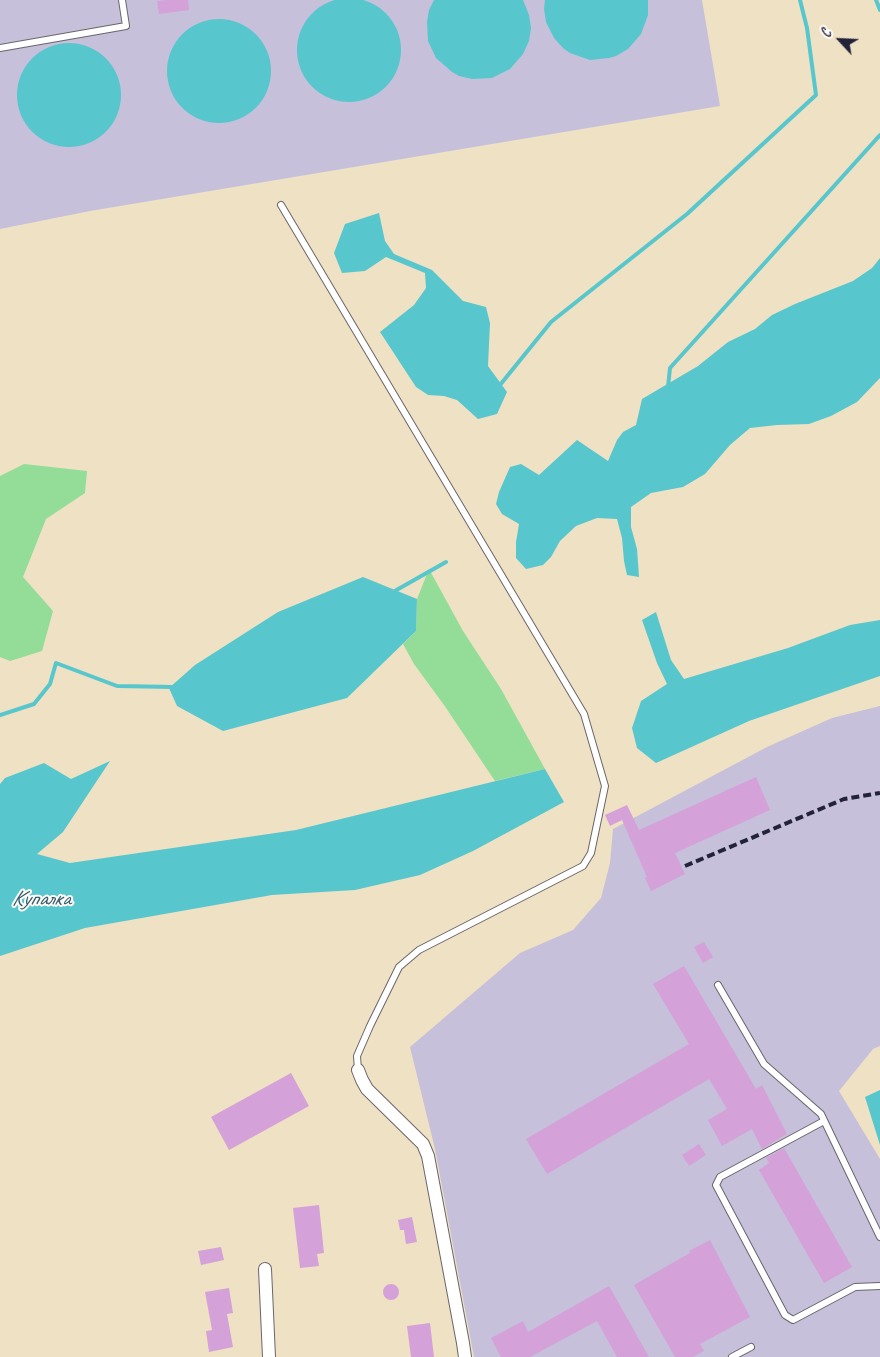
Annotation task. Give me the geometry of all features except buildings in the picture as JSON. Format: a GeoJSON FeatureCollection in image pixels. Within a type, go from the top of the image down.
{"type":"FeatureCollection","features":[{"type":"Feature","properties":{"kind":"street"},"geometry":{"type":"LineString","coordinates":[[358,1070],[367,1089],[423,1144],[428,1156],[465,1357]]}},
{"type":"Feature","properties":{"kind":"street"},"geometry":{"type":"LineString","coordinates":[[265,1269],[269,1357]]}},
{"type":"Feature","properties":{"kind":"lane"},"geometry":{"type":"LineString","coordinates":[[0,48],[126,26],[122,0]]}},
{"type":"Feature","properties":{"kind":"lane"},"geometry":{"type":"LineString","coordinates":[[281,205],[584,714],[605,786],[592,853],[583,866],[419,950],[399,967],[370,1026],[358,1056],[358,1070]]}},
{"type":"Feature","properties":{"kind":"lane"},"geometry":{"type":"LineString","coordinates":[[718,985],[764,1064],[821,1114],[880,1237]]}},
{"type":"Feature","properties":{"kind":"lane"},"geometry":{"type":"LineString","coordinates":[[824,1121],[720,1177],[716,1185],[785,1315],[792,1320],[855,1287],[880,1286]]}},
{"type":"Feature","properties":{"kind":"lane"},"geometry":{"type":"LineString","coordinates":[[732,1357],[750,1347]]}},
{"type":"Feature","properties":{"kind":"shaded area"},"geometry":{"type":"Polygon","coordinates":[[[0,0],[702,0],[720,106],[90,211],[0,229],[0,0]]]}},
{"type":"Feature","properties":{"kind":"shaded area"},"geometry":{"type":"Polygon","coordinates":[[[880,706],[880,1046],[873,1049],[839,1091],[880,1159],[880,1357],[474,1357],[435,1149],[410,1047],[520,953],[573,930],[601,898],[610,863],[613,829],[767,747],[832,718],[880,706]]]}},
{"type":"Feature","properties":{"kind":"green space"},"geometry":{"type":"Polygon","coordinates":[[[24,464],[87,471],[85,493],[46,519],[23,577],[53,611],[42,651],[10,661],[0,657],[0,476],[24,464]]]}},
{"type":"Feature","properties":{"kind":"green space"},"geometry":{"type":"Polygon","coordinates":[[[429,569],[463,631],[501,689],[545,769],[495,781],[414,664],[403,644],[416,631],[417,599],[429,569]]]}},
{"type":"Feature","properties":{"kind":"water"},"geometry":{"type":"Polygon","coordinates":[[[349,-2],[369,2],[386,13],[397,30],[401,50],[397,70],[386,87],[369,98],[349,102],[329,98],[312,87],[301,70],[297,50],[301,30],[312,13],[329,2],[349,-2]]]}},
{"type":"Feature","properties":{"kind":"water"},"geometry":{"type":"Polygon","coordinates":[[[434,0],[523,0],[529,15],[531,28],[529,41],[523,54],[510,69],[492,78],[472,79],[452,72],[436,58],[428,41],[427,22],[429,10],[434,0]]]}},
{"type":"Feature","properties":{"kind":"water"},"geometry":{"type":"Polygon","coordinates":[[[545,0],[648,0],[648,15],[641,34],[628,49],[616,56],[590,60],[570,53],[554,38],[546,22],[545,0]]]}},
{"type":"Feature","properties":{"kind":"water"},"geometry":{"type":"Polygon","coordinates":[[[219,19],[239,23],[256,34],[267,51],[271,71],[267,91],[256,108],[239,119],[219,123],[199,119],[182,108],[171,91],[167,71],[171,51],[182,34],[199,23],[219,19]]]}},
{"type":"Feature","properties":{"kind":"water"},"geometry":{"type":"Polygon","coordinates":[[[69,43],[89,47],[106,58],[117,75],[121,95],[117,115],[106,132],[89,143],[69,147],[49,143],[32,132],[21,115],[17,95],[21,75],[32,58],[49,47],[69,43]]]}},
{"type":"Feature","properties":{"kind":"water"},"geometry":{"type":"Polygon","coordinates":[[[379,213],[385,241],[394,254],[432,270],[463,301],[486,307],[490,323],[488,366],[507,392],[497,414],[478,419],[457,400],[444,396],[428,395],[416,387],[380,332],[414,305],[426,288],[425,273],[386,257],[365,271],[342,273],[334,253],[345,224],[379,213]]]}},
{"type":"Feature","properties":{"kind":"water"},"geometry":{"type":"Polygon","coordinates":[[[880,258],[880,378],[857,402],[831,416],[809,424],[750,428],[730,445],[705,474],[683,487],[651,493],[631,507],[631,527],[637,549],[639,577],[627,575],[622,538],[617,519],[597,518],[576,526],[560,541],[551,557],[543,565],[526,569],[516,558],[519,524],[502,514],[496,504],[510,467],[521,464],[539,475],[577,440],[608,461],[617,440],[623,432],[636,425],[642,399],[698,366],[728,342],[755,329],[772,315],[853,281],[872,268],[880,258]]]}},
{"type":"Feature","properties":{"kind":"water"},"geometry":{"type":"Polygon","coordinates":[[[363,577],[417,599],[416,631],[347,698],[223,731],[177,706],[169,688],[195,665],[278,612],[363,577]]]}},
{"type":"Feature","properties":{"kind":"water"},"geometry":{"type":"Polygon","coordinates":[[[656,612],[671,660],[684,679],[788,648],[850,625],[880,620],[880,676],[749,721],[656,763],[637,748],[632,728],[641,701],[667,684],[657,663],[642,620],[656,612]]]}},
{"type":"Feature","properties":{"kind":"water","name":"Купалка"},"geometry":{"type":"Polygon","coordinates":[[[110,761],[63,832],[37,854],[70,863],[296,830],[545,769],[564,802],[473,851],[420,875],[355,890],[272,895],[85,928],[0,956],[0,784],[5,778],[44,763],[71,779],[110,761]]]}},
{"type":"Feature","properties":{"kind":"water"},"geometry":{"type":"Polygon","coordinates":[[[880,1090],[880,1145],[865,1097],[880,1090]]]}},
{"type":"Feature","properties":{"kind":"waterway"},"geometry":{"type":"LineString","coordinates":[[500,385],[551,322],[687,214],[816,95],[807,28],[800,0]]}},
{"type":"Feature","properties":{"kind":"waterway"},"geometry":{"type":"LineString","coordinates":[[876,0],[880,10]]}},
{"type":"Feature","properties":{"kind":"waterway"},"geometry":{"type":"LineString","coordinates":[[668,387],[670,368],[880,135]]}},
{"type":"Feature","properties":{"kind":"waterway"},"geometry":{"type":"LineString","coordinates":[[393,592],[446,562]]}},
{"type":"Feature","properties":{"kind":"waterway"},"geometry":{"type":"LineString","coordinates":[[0,715],[34,704],[50,684],[56,663],[117,686],[174,687]]}},
{"type":"Feature","properties":{"kind":"railway"},"geometry":{"type":"LineString","coordinates":[[685,866],[844,799],[880,793]]}}]}
